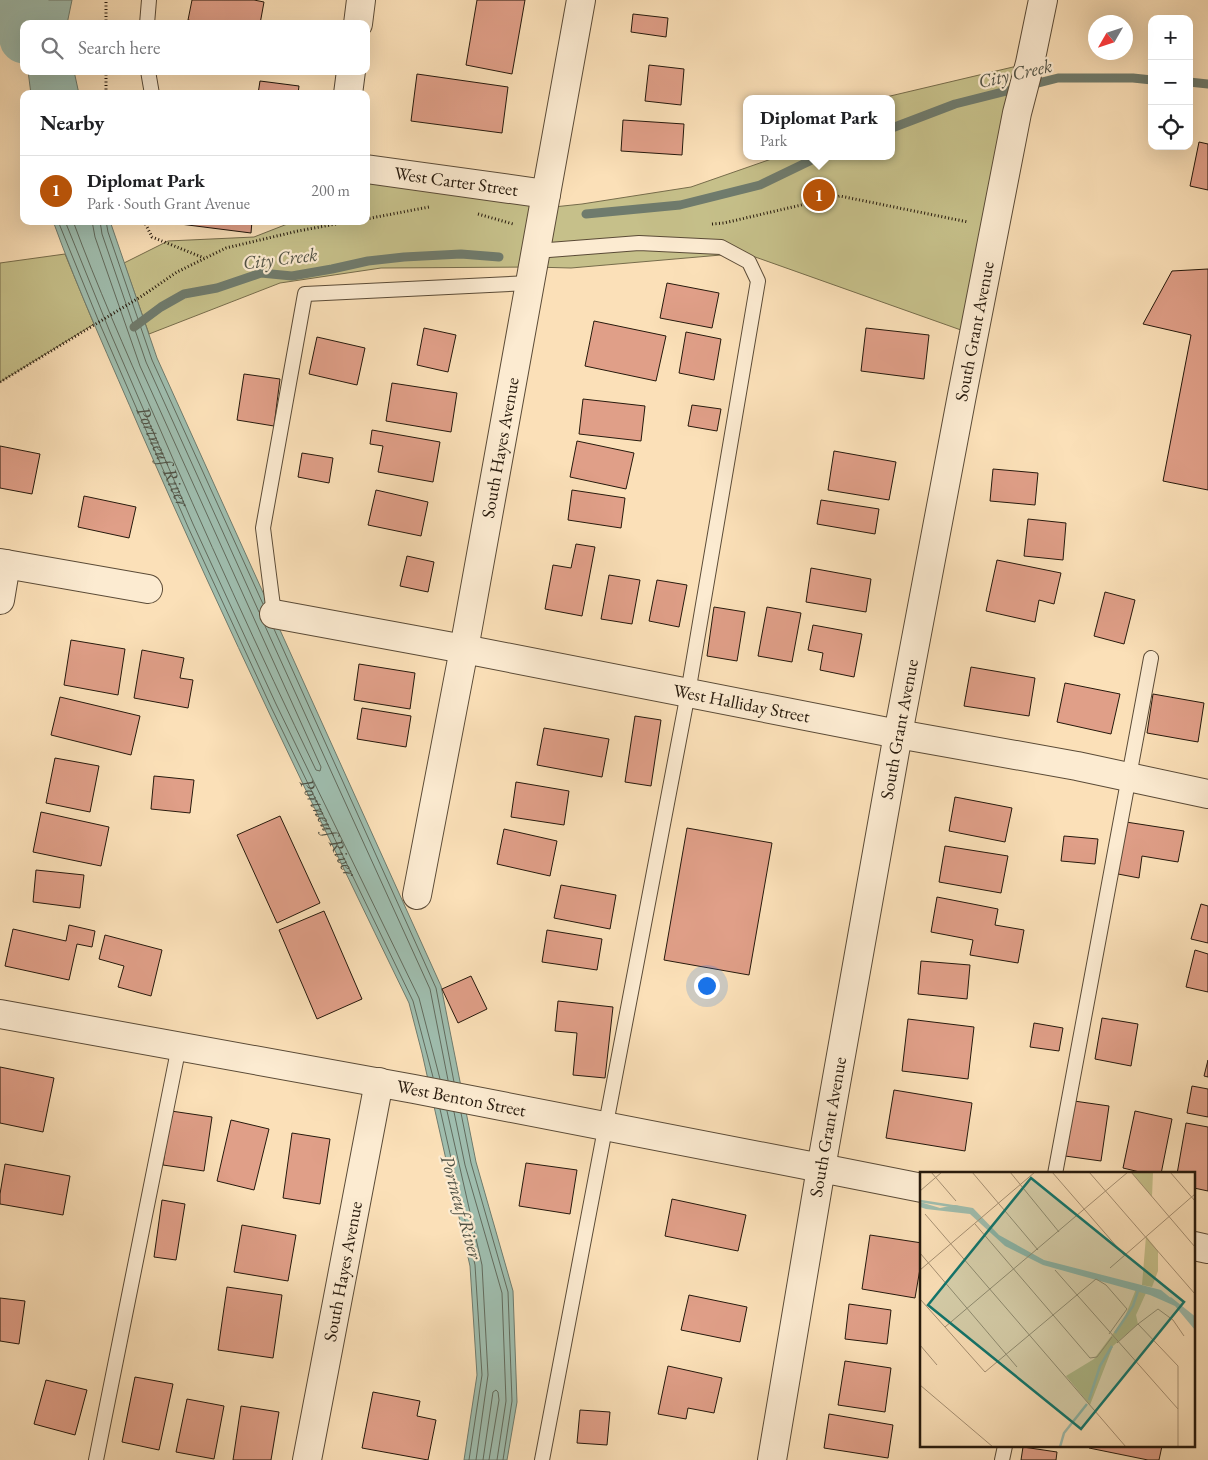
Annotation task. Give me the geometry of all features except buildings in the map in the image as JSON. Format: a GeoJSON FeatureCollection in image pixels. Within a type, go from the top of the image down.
{"type":"FeatureCollection","features":[{"type":"Feature","properties":{"kind":"street"},"geometry":{"type":"LineString","coordinates":[[358,20],[361,0]]}},
{"type":"Feature","properties":{"kind":"street","name":"South Hayes Avenue"},"geometry":{"type":"LineString","coordinates":[[417,895],[464,649],[581,0]]}},
{"type":"Feature","properties":{"kind":"street","name":"South Grant Avenue"},"geometry":{"type":"LineString","coordinates":[[772,1460],[821,1168],[898,734],[1017,113],[1043,0]]}},
{"type":"Feature","properties":{"kind":"street"},"geometry":{"type":"LineString","coordinates":[[349,90],[350,75]]}},
{"type":"Feature","properties":{"kind":"street","name":"West Carter Street"},"geometry":{"type":"LineString","coordinates":[[370,170],[546,194]]}},
{"type":"Feature","properties":{"kind":"street"},"geometry":{"type":"LineString","coordinates":[[0,600],[3,564],[148,589]]}},
{"type":"Feature","properties":{"kind":"street","name":"West Halliday Street"},"geometry":{"type":"LineString","coordinates":[[274,614],[464,649],[898,734],[1078,766],[1208,794]]}},
{"type":"Feature","properties":{"kind":"street","name":"West Benton Street"},"geometry":{"type":"LineString","coordinates":[[0,1014],[379,1082],[920,1188]]}},
{"type":"Feature","properties":{"kind":"street","name":"South Hayes Avenue"},"geometry":{"type":"LineString","coordinates":[[307,1460],[379,1082]]}},
{"type":"Feature","properties":{"kind":"lane"},"geometry":{"type":"LineString","coordinates":[[147,20],[149,0]]}},
{"type":"Feature","properties":{"kind":"lane"},"geometry":{"type":"LineString","coordinates":[[149,75],[151,90]]}},
{"type":"Feature","properties":{"kind":"lane"},"geometry":{"type":"LineString","coordinates":[[538,240],[721,247],[749,262],[758,281],[688,693],[542,1460]]}},
{"type":"Feature","properties":{"kind":"lane"},"geometry":{"type":"LineString","coordinates":[[274,614],[264,528],[305,294],[530,283]]}},
{"type":"Feature","properties":{"kind":"lane"},"geometry":{"type":"LineString","coordinates":[[1055,1172],[1151,658]]}},
{"type":"Feature","properties":{"kind":"lane"},"geometry":{"type":"LineString","coordinates":[[96,1460],[179,1046]]}},
{"type":"Feature","properties":{"kind":"path"},"geometry":{"type":"LineString","coordinates":[[106,0],[106,20]]}},
{"type":"Feature","properties":{"kind":"path"},"geometry":{"type":"LineString","coordinates":[[106,75],[106,90]]}},
{"type":"Feature","properties":{"kind":"path"},"geometry":{"type":"LineString","coordinates":[[705,224],[724,222],[840,196],[995,228]]}},
{"type":"Feature","properties":{"kind":"path"},"geometry":{"type":"LineString","coordinates":[[370,218],[435,206]]}},
{"type":"Feature","properties":{"kind":"path"},"geometry":{"type":"LineString","coordinates":[[470,212],[504,223],[538,240]]}},
{"type":"Feature","properties":{"kind":"path"},"geometry":{"type":"LineString","coordinates":[[146,225],[152,237],[205,258]]}},
{"type":"Feature","properties":{"kind":"path"},"geometry":{"type":"LineString","coordinates":[[0,382],[142,296],[177,272],[226,248],[330,225]]}},
{"type":"Feature","properties":{"kind":"shaded area"},"geometry":{"type":"Polygon","coordinates":[[[1030,63],[975,335],[744,253],[571,268],[381,268],[280,283],[149,334],[124,263],[168,241],[254,237],[285,225],[370,225],[370,170],[544,208],[691,187],[769,160],[895,160],[894,95],[1030,63]]]}},
{"type":"Feature","properties":{"kind":"shaded area"},"geometry":{"type":"Polygon","coordinates":[[[65,254],[94,324],[0,382],[0,263],[65,254]]]}},
{"type":"Feature","properties":{"kind":"water"},"geometry":{"type":"Polygon","coordinates":[[[29,0],[72,0],[68,20],[27,20],[29,0]]]}},
{"type":"Feature","properties":{"kind":"water"},"geometry":{"type":"Polygon","coordinates":[[[29,75],[75,75],[78,90],[30,90],[29,75]]]}},
{"type":"Feature","properties":{"kind":"water"},"geometry":{"type":"Polygon","coordinates":[[[55,225],[111,225],[157,358],[441,986],[476,1162],[513,1291],[517,1402],[507,1460],[464,1460],[477,1375],[470,1266],[409,1003],[238,648],[95,327],[55,225]]]}},
{"type":"Feature","properties":{"kind":"waterway","name":"Portneuf River"},"geometry":{"type":"LineString","coordinates":[[23,20],[24,0]]}},
{"type":"Feature","properties":{"kind":"waterway","name":"City Creek"},"geometry":{"type":"LineString","coordinates":[[895,127],[955,104],[1058,78],[1148,80]]}},
{"type":"Feature","properties":{"kind":"waterway","name":"City Creek"},"geometry":{"type":"LineString","coordinates":[[1193,82],[1208,84]]}},
{"type":"Feature","properties":{"kind":"waterway","name":"City Creek"},"geometry":{"type":"LineString","coordinates":[[586,214],[680,205],[760,185],[812,160]]}},
{"type":"Feature","properties":{"kind":"waterway","name":"City Creek"},"geometry":{"type":"LineString","coordinates":[[134,327],[161,307],[184,294],[217,288],[261,273],[292,276],[368,261],[404,257],[461,254],[499,257]]}},
{"type":"Feature","properties":{"kind":"place","name":"Diplomat Park"},"geometry":{"type":"Point","coordinates":[819,195]}}]}
